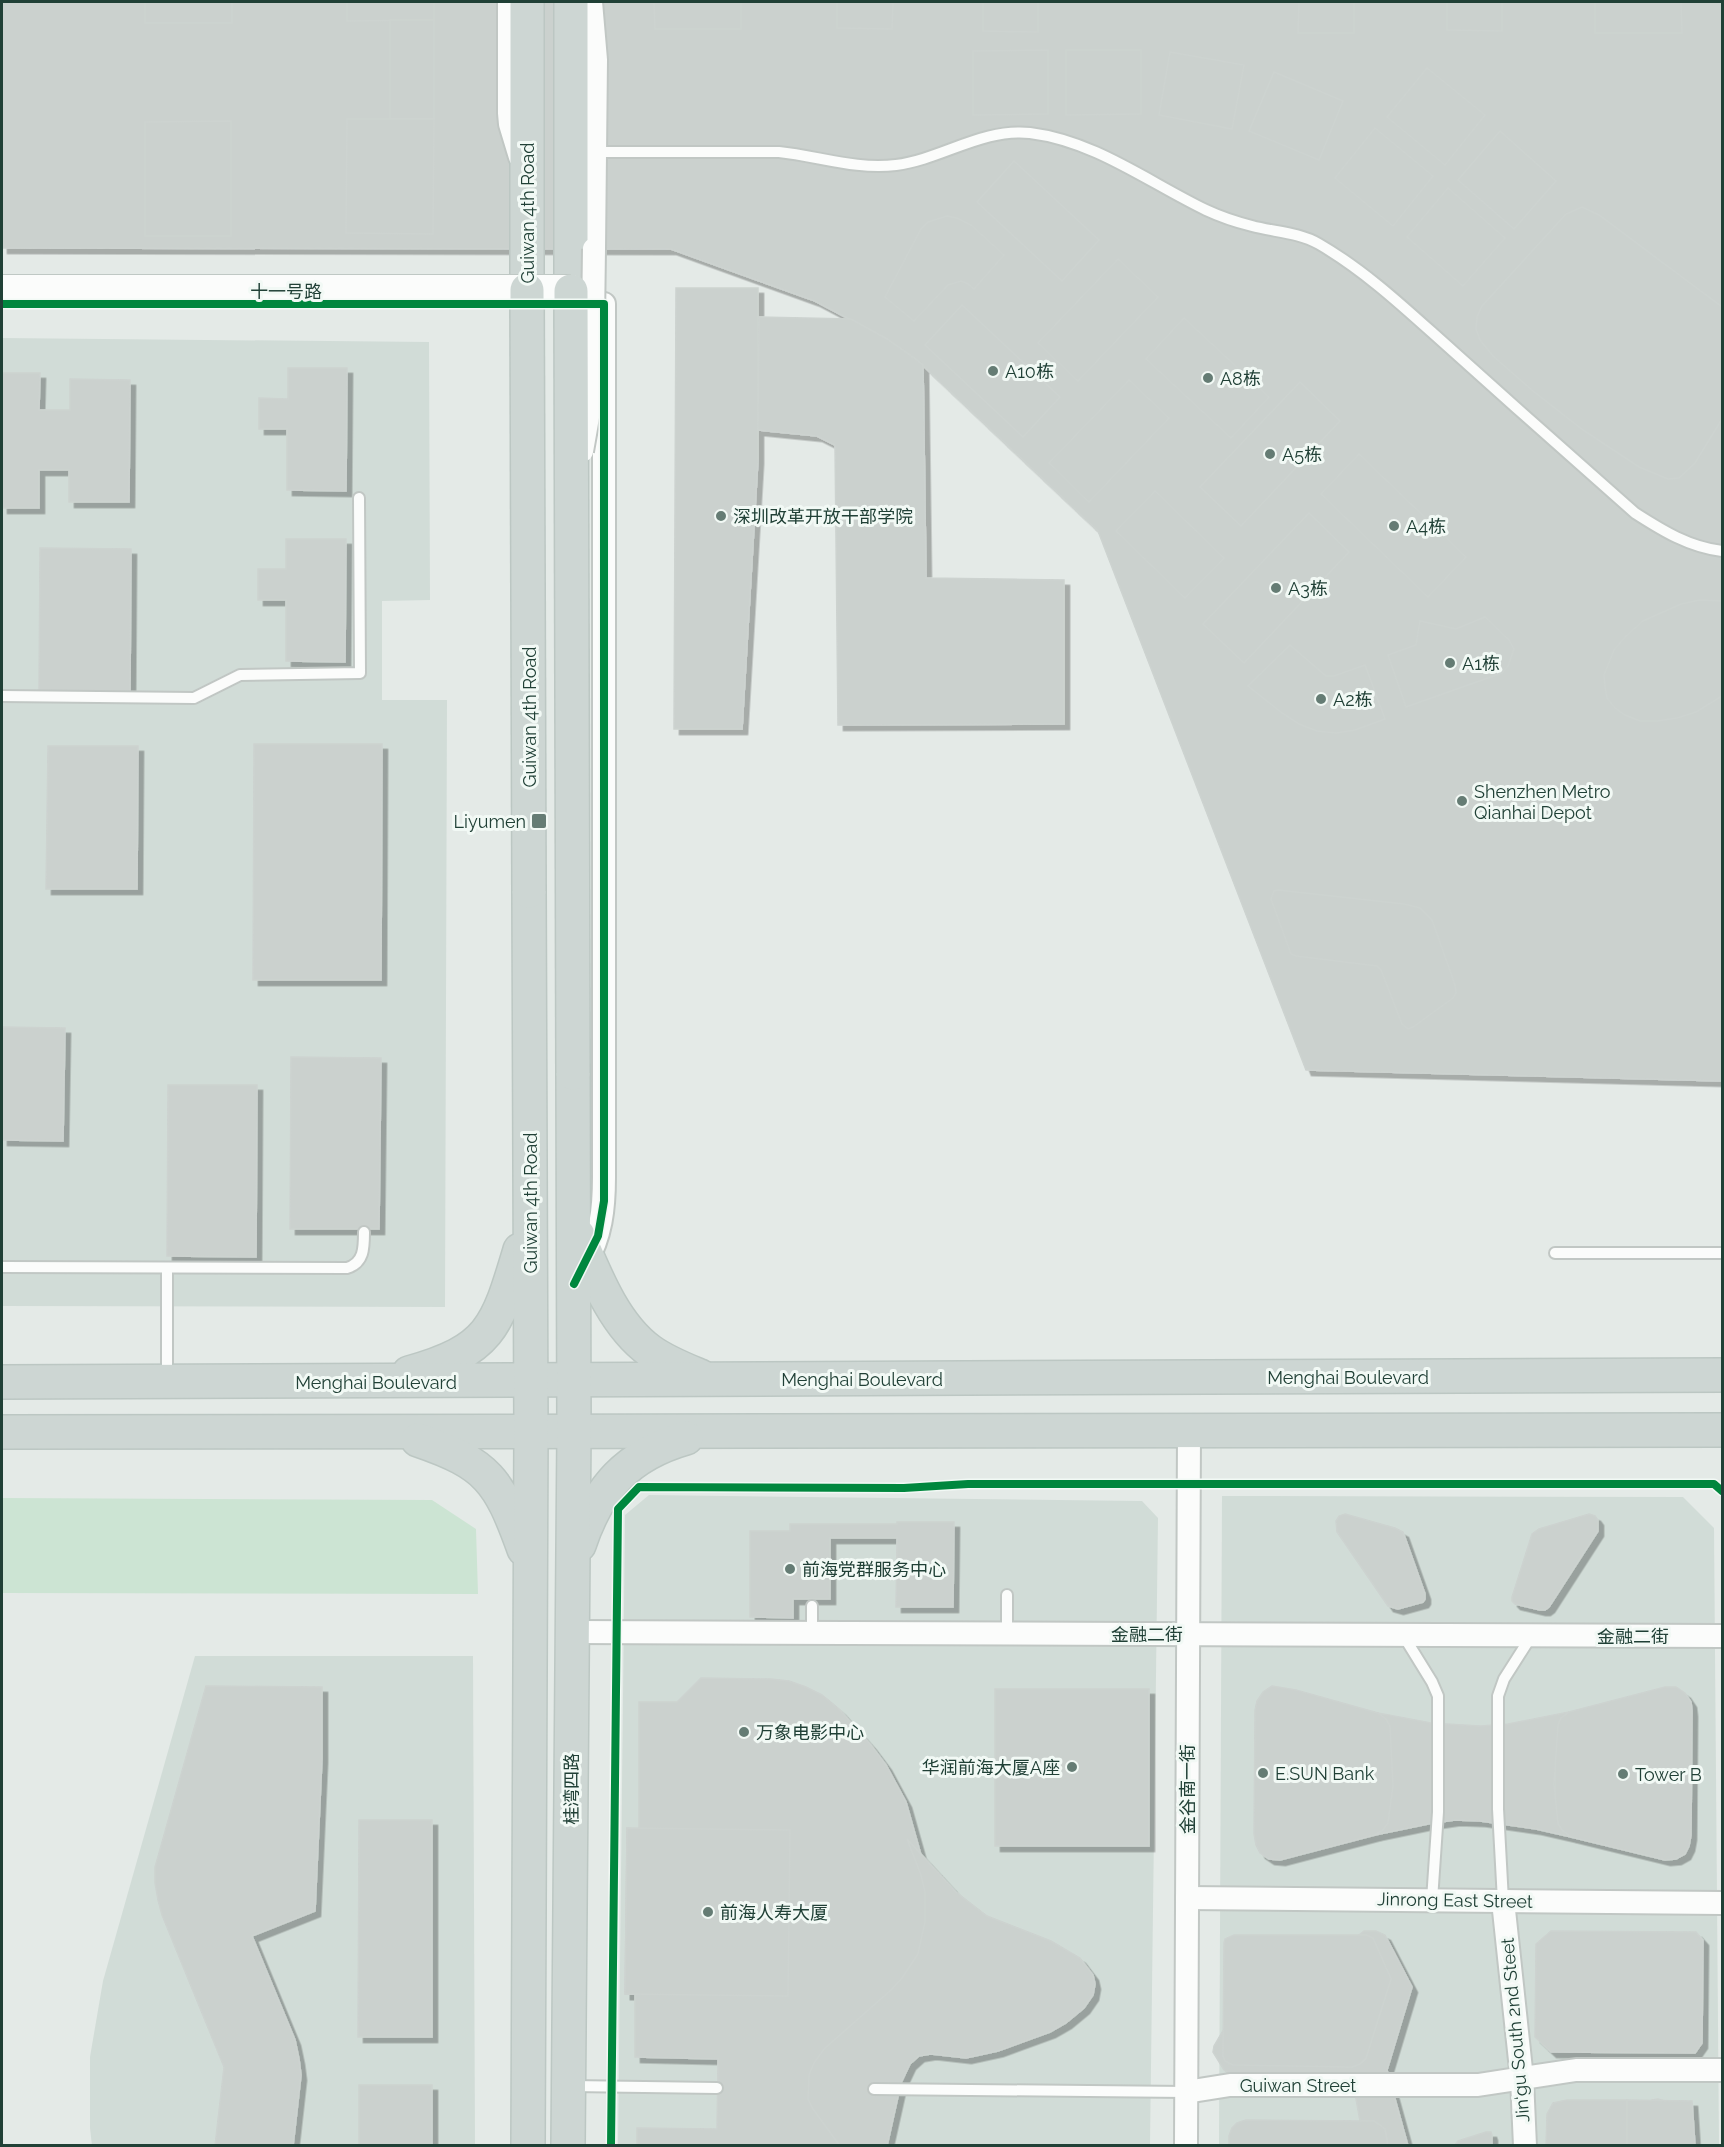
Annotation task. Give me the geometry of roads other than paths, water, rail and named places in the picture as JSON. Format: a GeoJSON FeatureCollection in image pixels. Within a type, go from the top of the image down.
{"type":"FeatureCollection","features":[{"type":"Feature","properties":{"kind":"main road","name":"Guiwan 4th Road"},"geometry":{"type":"LineString","coordinates":[[526,2],[531,1432]]}},
{"type":"Feature","properties":{"kind":"main road"},"geometry":{"type":"LineString","coordinates":[[571,2],[583,249],[572,515],[573,1222],[581,1271],[574,1381],[574,1432]]}},
{"type":"Feature","properties":{"kind":"main road"},"geometry":{"type":"LineString","coordinates":[[378,1382],[436,1366],[462,1354],[483,1338],[497,1317],[507,1294],[530,1216]]}},
{"type":"Feature","properties":{"kind":"main road"},"geometry":{"type":"LineString","coordinates":[[581,1271],[637,1340],[667,1361],[709,1380]]}},
{"type":"Feature","properties":{"kind":"main road","name":"Menghai Boulevard"},"geometry":{"type":"LineString","coordinates":[[2,1382],[1722,1375]]}},
{"type":"Feature","properties":{"kind":"main road"},"geometry":{"type":"LineString","coordinates":[[2,1432],[1722,1430]]}},
{"type":"Feature","properties":{"kind":"main road"},"geometry":{"type":"LineString","coordinates":[[528,2145],[531,1432]]}},
{"type":"Feature","properties":{"kind":"main road","name":"桂湾四路"},"geometry":{"type":"LineString","coordinates":[[568,2145],[574,1432]]}},
{"type":"Feature","properties":{"kind":"main road"},"geometry":{"type":"LineString","coordinates":[[572,1566],[586,1523],[597,1500],[614,1479],[632,1462],[654,1450],[678,1440],[709,1432]]}},
{"type":"Feature","properties":{"kind":"main road"},"geometry":{"type":"LineString","coordinates":[[396,1433],[452,1452],[468,1460],[488,1476],[505,1500],[531,1566]]}},
{"type":"Feature","properties":{"kind":"street"},"geometry":{"type":"LineString","coordinates":[[508,2],[510,124],[527,179]]}},
{"type":"Feature","properties":{"kind":"street"},"geometry":{"type":"LineString","coordinates":[[583,249],[595,152],[596,60],[591,2]]}},
{"type":"Feature","properties":{"kind":"street","name":"十一号路"},"geometry":{"type":"LineString","coordinates":[[2,291],[582,291]]}},
{"type":"Feature","properties":{"kind":"street"},"geometry":{"type":"LineString","coordinates":[[2,304],[604,304],[604,1177],[602,1221],[598,1236],[581,1271]]}},
{"type":"Feature","properties":{"kind":"street","name":"金谷南一街"},"geometry":{"type":"LineString","coordinates":[[1186,2145],[1189,1432]]}},
{"type":"Feature","properties":{"kind":"street","name":"金融二街"},"geometry":{"type":"LineString","coordinates":[[572,1632],[1722,1636]]}},
{"type":"Feature","properties":{"kind":"street","name":"Jinrong East Street"},"geometry":{"type":"LineString","coordinates":[[1187,1898],[1722,1903]]}},
{"type":"Feature","properties":{"kind":"street","name":"Jin‘gu South 2nd Steet"},"geometry":{"type":"LineString","coordinates":[[1503,1901],[1522,2079],[1525,2145]]}},
{"type":"Feature","properties":{"kind":"street","name":"Guiwan Street"},"geometry":{"type":"LineString","coordinates":[[1186,2092],[1230,2085],[1478,2085],[1576,2070],[1722,2070]]}},
{"type":"Feature","properties":{"kind":"lane"},"geometry":{"type":"LineString","coordinates":[[595,152],[779,152],[804,154],[870,167],[897,165],[925,159],[973,140],[1002,133],[1052,136],[1081,146],[1138,172],[1204,209],[1228,219],[1254,227],[1287,232],[1316,242],[1354,267],[1381,289],[1635,513],[1664,532],[1695,546],[1722,551]]}},
{"type":"Feature","properties":{"kind":"lane"},"geometry":{"type":"LineString","coordinates":[[2,696],[194,698],[240,675],[360,673],[358,498]]}},
{"type":"Feature","properties":{"kind":"lane"},"geometry":{"type":"LineString","coordinates":[[2,1267],[346,1268],[358,1263],[361,1258],[364,1232]]}},
{"type":"Feature","properties":{"kind":"lane"},"geometry":{"type":"LineString","coordinates":[[1555,1253],[1722,1253]]}},
{"type":"Feature","properties":{"kind":"lane"},"geometry":{"type":"LineString","coordinates":[[167,1268],[167,1382]]}},
{"type":"Feature","properties":{"kind":"lane"},"geometry":{"type":"LineString","coordinates":[[1007,1595],[1007,1634]]}},
{"type":"Feature","properties":{"kind":"lane"},"geometry":{"type":"LineString","coordinates":[[812,1606],[812,1633]]}},
{"type":"Feature","properties":{"kind":"lane"},"geometry":{"type":"LineString","coordinates":[[1403,1635],[1438,1696],[1437,1812],[1432,1900]]}},
{"type":"Feature","properties":{"kind":"lane","name":"Jin‘gu South 2nd Steet"},"geometry":{"type":"LineString","coordinates":[[1503,1901],[1498,1809],[1498,1696],[1503,1679],[1532,1635]]}},
{"type":"Feature","properties":{"kind":"lane"},"geometry":{"type":"LineString","coordinates":[[569,2086],[717,2088]]}},
{"type":"Feature","properties":{"kind":"lane","name":"Guiwan Street"},"geometry":{"type":"LineString","coordinates":[[873,2089],[1186,2092]]}},
{"type":"Feature","properties":{"kind":"place","name":"A10栋"},"geometry":{"type":"Point","coordinates":[993,371]}},
{"type":"Feature","properties":{"kind":"place","name":"A8栋"},"geometry":{"type":"Point","coordinates":[1208,378]}},
{"type":"Feature","properties":{"kind":"place","name":"A5栋"},"geometry":{"type":"Point","coordinates":[1270,454]}},
{"type":"Feature","properties":{"kind":"place","name":"深圳改革开放干部学院"},"geometry":{"type":"Point","coordinates":[721,516]}},
{"type":"Feature","properties":{"kind":"place","name":"A4栋"},"geometry":{"type":"Point","coordinates":[1394,526]}},
{"type":"Feature","properties":{"kind":"place","name":"A3栋"},"geometry":{"type":"Point","coordinates":[1276,588]}},
{"type":"Feature","properties":{"kind":"place","name":"A1栋"},"geometry":{"type":"Point","coordinates":[1450,663]}},
{"type":"Feature","properties":{"kind":"place","name":"A2栋"},"geometry":{"type":"Point","coordinates":[1321,699]}},
{"type":"Feature","properties":{"kind":"place","name":"Shenzhen Metro Qianhai Depot"},"geometry":{"type":"Point","coordinates":[1462,801]}},
{"type":"Feature","properties":{"kind":"place","name":"Liyumen"},"geometry":{"type":"Point","coordinates":[539,821]}},
{"type":"Feature","properties":{"kind":"place","name":"前海党群服务中心"},"geometry":{"type":"Point","coordinates":[790,1569]}},
{"type":"Feature","properties":{"kind":"place","name":"万象电影中心"},"geometry":{"type":"Point","coordinates":[744,1732]}},
{"type":"Feature","properties":{"kind":"place","name":"华润前海大厦A座"},"geometry":{"type":"Point","coordinates":[1072,1767]}},
{"type":"Feature","properties":{"kind":"place","name":"E.SUN Bank"},"geometry":{"type":"Point","coordinates":[1263,1773]}},
{"type":"Feature","properties":{"kind":"place","name":"Tower B"},"geometry":{"type":"Point","coordinates":[1623,1774]}},
{"type":"Feature","properties":{"kind":"place","name":"前海人寿大厦"},"geometry":{"type":"Point","coordinates":[708,1912]}}]}
